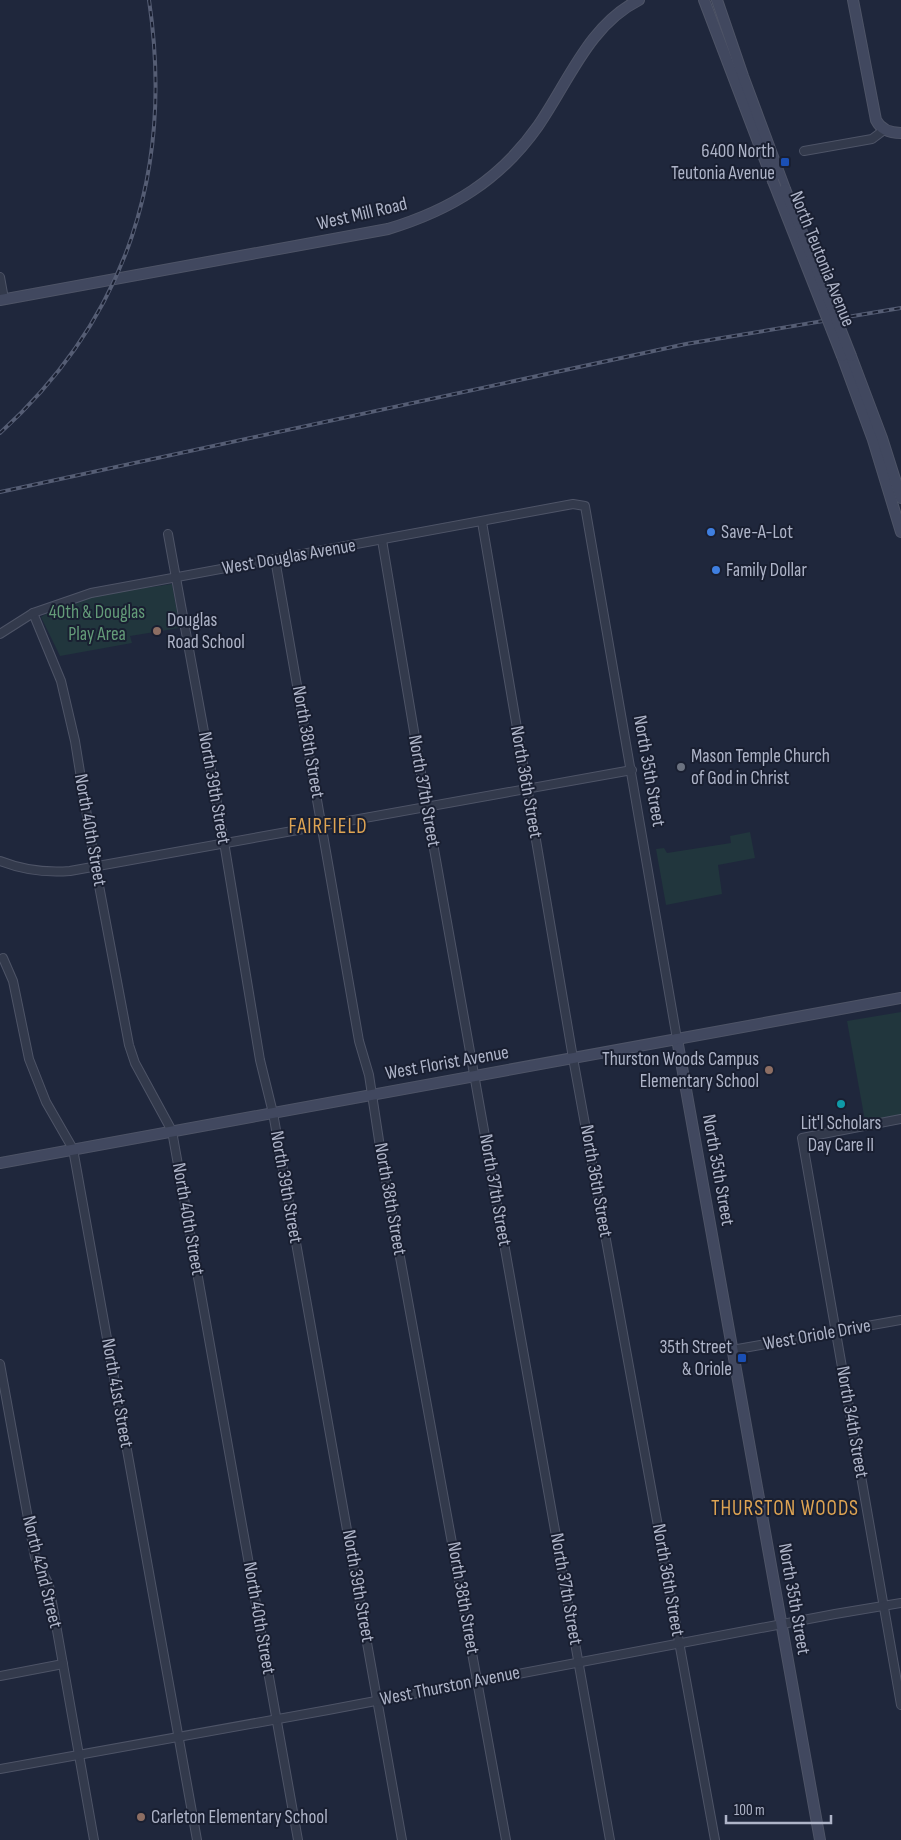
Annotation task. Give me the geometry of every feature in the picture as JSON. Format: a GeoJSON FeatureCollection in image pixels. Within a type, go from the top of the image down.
{"type":"FeatureCollection","features":[{"type":"Feature","properties":{"kind":"main road","name":"West Mill Road"},"geometry":{"type":"LineString","coordinates":[[2,299],[388,229],[412,222],[449,206],[491,177],[512,158],[539,124],[595,36],[620,12],[639,0]]}},
{"type":"Feature","properties":{"kind":"main road","name":"North Teutonia Avenue"},"geometry":{"type":"LineString","coordinates":[[704,0],[772,181],[882,438],[901,498]]}},
{"type":"Feature","properties":{"kind":"main road","name":"North Teutonia Avenue"},"geometry":{"type":"LineString","coordinates":[[718,0],[743,76],[846,356],[901,532]]}},
{"type":"Feature","properties":{"kind":"main road"},"geometry":{"type":"LineString","coordinates":[[853,0],[874,114],[879,126],[884,130],[901,133]]}},
{"type":"Feature","properties":{"kind":"main road","name":"West Florist Avenue"},"geometry":{"type":"LineString","coordinates":[[0,1163],[901,998]]}},
{"type":"Feature","properties":{"kind":"main road","name":"North 35th Street"},"geometry":{"type":"LineString","coordinates":[[678,1039],[820,1840]]}},
{"type":"Feature","properties":{"kind":"street"},"geometry":{"type":"LineString","coordinates":[[804,151],[872,139],[884,130]]}},
{"type":"Feature","properties":{"kind":"street"},"geometry":{"type":"LineString","coordinates":[[0,276],[2,299]]}},
{"type":"Feature","properties":{"kind":"street","name":"West Douglas Avenue"},"geometry":{"type":"LineString","coordinates":[[0,634],[33,613],[91,592],[573,504],[585,506]]}},
{"type":"Feature","properties":{"kind":"street","name":"North 35th Street"},"geometry":{"type":"LineString","coordinates":[[585,506],[678,1039]]}},
{"type":"Feature","properties":{"kind":"street","name":"North 36th Street"},"geometry":{"type":"LineString","coordinates":[[482,522],[526,788],[714,1840]]}},
{"type":"Feature","properties":{"kind":"street","name":"North 39th Street"},"geometry":{"type":"LineString","coordinates":[[168,534],[224,844],[260,1060],[273,1113],[402,1840]]}},
{"type":"Feature","properties":{"kind":"street","name":"North 37th Street"},"geometry":{"type":"LineString","coordinates":[[382,540],[427,807],[610,1840]]}},
{"type":"Feature","properties":{"kind":"street","name":"North 38th Street"},"geometry":{"type":"LineString","coordinates":[[275,559],[323,825],[359,1041],[369,1074],[506,1840]]}},
{"type":"Feature","properties":{"kind":"street","name":"North 40th Street"},"geometry":{"type":"LineString","coordinates":[[33,613],[61,681],[75,742],[95,867],[135,1064],[172,1131],[298,1840]]}},
{"type":"Feature","properties":{"kind":"street"},"geometry":{"type":"LineString","coordinates":[[0,861],[27,870],[51,872],[95,867],[632,770]]}},
{"type":"Feature","properties":{"kind":"street","name":"North 41st Street"},"geometry":{"type":"LineString","coordinates":[[3,958],[13,981],[29,1059],[46,1102],[73,1150],[197,1840]]}},
{"type":"Feature","properties":{"kind":"street","name":"North 34th Street"},"geometry":{"type":"LineString","coordinates":[[901,1119],[802,1138],[901,1705]]}},
{"type":"Feature","properties":{"kind":"street","name":"West Oriole Drive"},"geometry":{"type":"LineString","coordinates":[[732,1350],[901,1320]]}},
{"type":"Feature","properties":{"kind":"street","name":"North 42nd Street"},"geometry":{"type":"LineString","coordinates":[[0,1364],[35,1557],[49,1585],[94,1840]]}},
{"type":"Feature","properties":{"kind":"street","name":"West Thurston Avenue"},"geometry":{"type":"LineString","coordinates":[[0,1769],[781,1624],[901,1604]]}},
{"type":"Feature","properties":{"kind":"street"},"geometry":{"type":"LineString","coordinates":[[0,1676],[63,1664]]}},
{"type":"Feature","properties":{"kind":"green space","name":"40th & Douglas Play Area"},"geometry":{"type":"Polygon","coordinates":[[[172,584],[180,628],[130,636],[132,643],[60,656],[41,617],[56,609],[88,598],[172,584]]]}},
{"type":"Feature","properties":{"kind":"green space"},"geometry":{"type":"Polygon","coordinates":[[[750,832],[755,858],[718,865],[722,894],[666,905],[656,849],[664,848],[667,853],[731,843],[730,836],[750,832]]]}},
{"type":"Feature","properties":{"kind":"green space"},"geometry":{"type":"Polygon","coordinates":[[[901,1012],[901,1115],[865,1121],[847,1021],[901,1012]]]}},
{"type":"Feature","properties":{"kind":"railway"},"geometry":{"type":"LineString","coordinates":[[0,433],[44,388],[81,340],[110,290],[132,236],[147,181],[154,123],[155,62],[149,0]]}},
{"type":"Feature","properties":{"kind":"railway"},"geometry":{"type":"LineString","coordinates":[[0,492],[686,344],[901,308]]}},
{"type":"Feature","properties":{"kind":"place","name":"6400 North Teutonia Avenue"},"geometry":{"type":"Point","coordinates":[785,162]}},
{"type":"Feature","properties":{"kind":"place","name":"Save-A-Lot"},"geometry":{"type":"Point","coordinates":[711,532]}},
{"type":"Feature","properties":{"kind":"place","name":"Family Dollar"},"geometry":{"type":"Point","coordinates":[716,570]}},
{"type":"Feature","properties":{"kind":"place","name":"Douglas Road School"},"geometry":{"type":"Point","coordinates":[157,631]}},
{"type":"Feature","properties":{"kind":"place","name":"Mason Temple Church of God in Christ"},"geometry":{"type":"Point","coordinates":[681,767]}},
{"type":"Feature","properties":{"kind":"place","name":"Thurston Woods Campus Elementary School"},"geometry":{"type":"Point","coordinates":[769,1070]}},
{"type":"Feature","properties":{"kind":"place","name":"Lit'l Scholars Day Care II"},"geometry":{"type":"Point","coordinates":[841,1104]}},
{"type":"Feature","properties":{"kind":"place","name":"35th Street & Oriole"},"geometry":{"type":"Point","coordinates":[742,1358]}},
{"type":"Feature","properties":{"kind":"place","name":"Carleton Elementary School"},"geometry":{"type":"Point","coordinates":[141,1817]}},
{"type":"Feature","properties":{"kind":"district","name":"FAIRFIELD"},"geometry":{"type":"Point","coordinates":[328,826]}},
{"type":"Feature","properties":{"kind":"district","name":"THURSTON WOODS"},"geometry":{"type":"Point","coordinates":[785,1508]}}]}
